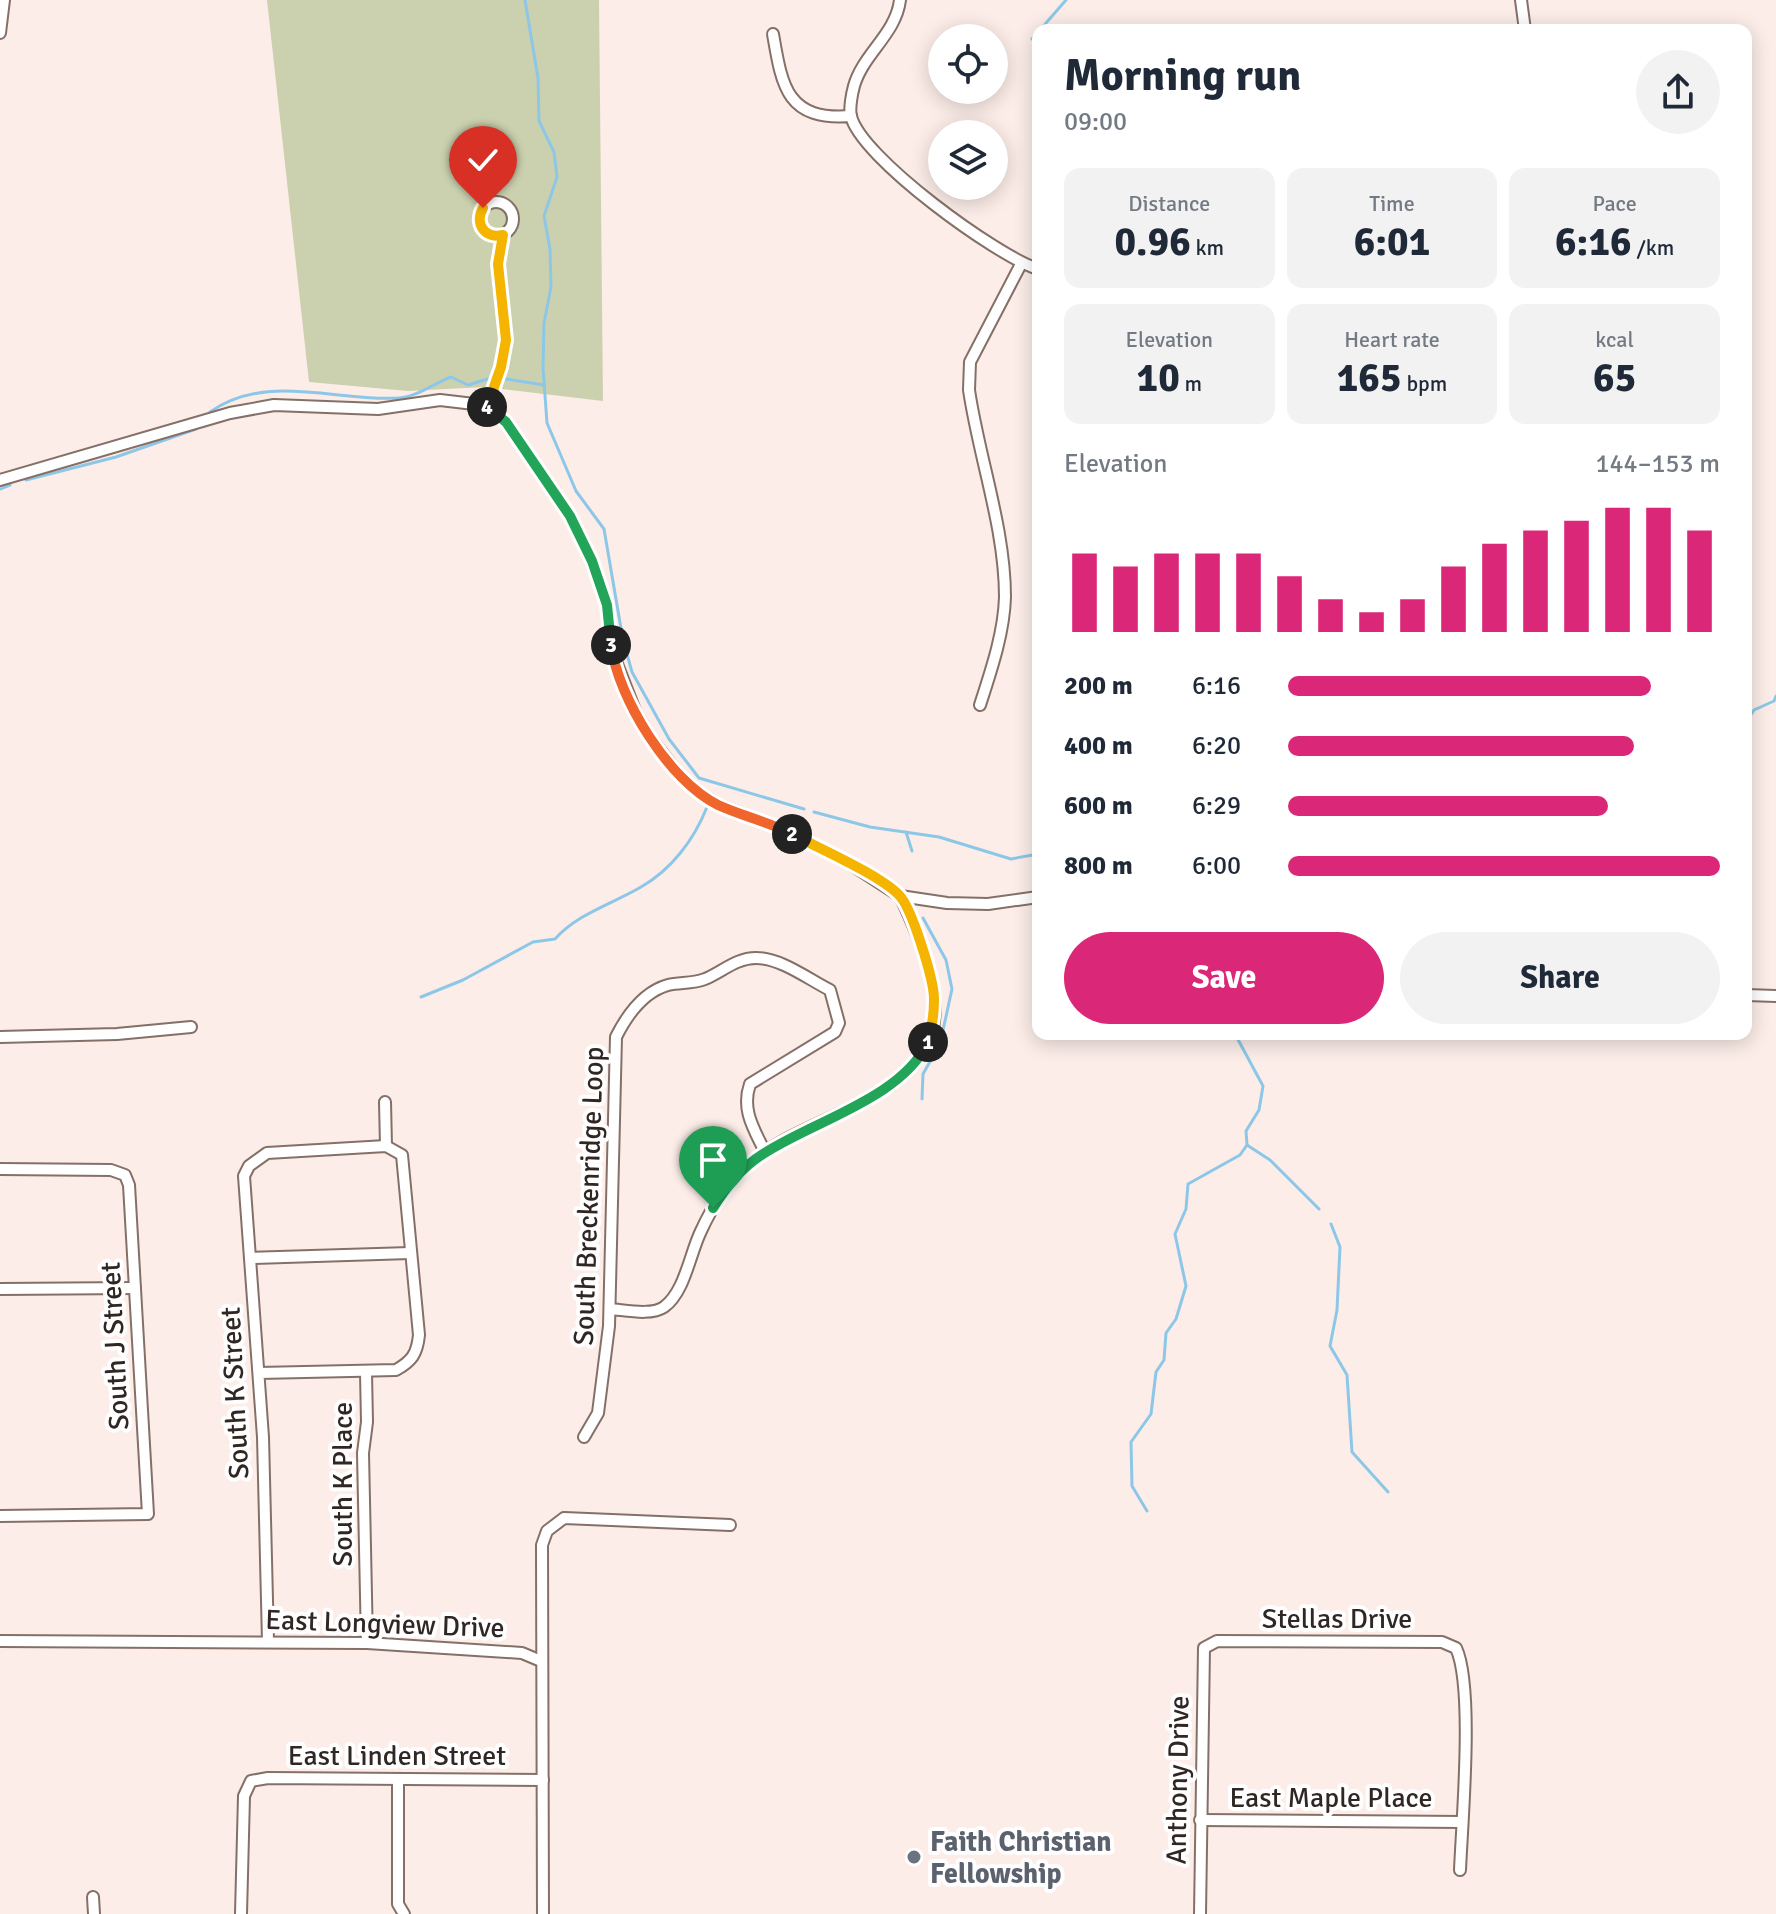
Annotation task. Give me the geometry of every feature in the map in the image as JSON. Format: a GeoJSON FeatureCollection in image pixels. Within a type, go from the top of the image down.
{"type":"FeatureCollection","features":[{"type":"Feature","properties":{"kind":"street"},"geometry":{"type":"LineString","coordinates":[[0,33],[4,0]]}},
{"type":"Feature","properties":{"kind":"street"},"geometry":{"type":"LineString","coordinates":[[900,0],[889,30],[862,68],[854,86],[851,116],[862,137],[962,227],[1021,264],[1032,267]]}},
{"type":"Feature","properties":{"kind":"street"},"geometry":{"type":"LineString","coordinates":[[1521,0],[1524,24]]}},
{"type":"Feature","properties":{"kind":"street"},"geometry":{"type":"LineString","coordinates":[[773,34],[783,86],[795,105],[827,118],[851,116]]}},
{"type":"Feature","properties":{"kind":"street"},"geometry":{"type":"LineString","coordinates":[[486,409],[501,367],[506,340],[498,264],[503,235]]}},
{"type":"Feature","properties":{"kind":"street"},"geometry":{"type":"LineString","coordinates":[[980,705],[991,671],[1005,599],[1002,561],[969,390],[970,362],[1021,264]]}},
{"type":"Feature","properties":{"kind":"street"},"geometry":{"type":"LineString","coordinates":[[0,480],[230,413],[274,405],[378,409],[440,400],[474,404],[506,422],[570,516],[592,561],[607,605],[612,651],[624,684],[650,737],[680,776],[717,804],[784,830],[852,865],[900,896],[947,903],[988,904],[1032,898]]}},
{"type":"Feature","properties":{"kind":"street"},"geometry":{"type":"LineString","coordinates":[[610,1309],[655,1310],[665,1306],[682,1281],[701,1230],[721,1196],[745,1167],[765,1152],[884,1089],[911,1067],[927,1045],[934,998],[932,981],[923,949],[900,896]]}},
{"type":"Feature","properties":{"kind":"street","name":"South Breckenridge Loop"},"geometry":{"type":"LineString","coordinates":[[584,1437],[598,1413],[610,1309],[616,1037],[627,1016],[642,1000],[667,985],[706,978],[725,966],[754,958],[772,960],[830,990],[839,1023],[835,1032],[750,1084],[745,1099],[746,1113],[765,1152]]}},
{"type":"Feature","properties":{"kind":"street"},"geometry":{"type":"LineString","coordinates":[[1752,995],[1776,996]]}},
{"type":"Feature","properties":{"kind":"street"},"geometry":{"type":"LineString","coordinates":[[0,1037],[117,1034],[191,1027]]}},
{"type":"Feature","properties":{"kind":"street"},"geometry":{"type":"LineString","coordinates":[[259,1373],[396,1370],[409,1363],[416,1353],[419,1335],[402,1155],[386,1146],[385,1102]]}},
{"type":"Feature","properties":{"kind":"street","name":"South K Street"},"geometry":{"type":"LineString","coordinates":[[268,1641],[259,1373],[244,1176],[249,1166],[267,1153],[386,1146]]}},
{"type":"Feature","properties":{"kind":"street","name":"South J Street"},"geometry":{"type":"LineString","coordinates":[[0,1169],[111,1170],[125,1175],[129,1185],[148,1514],[0,1516]]}},
{"type":"Feature","properties":{"kind":"street"},"geometry":{"type":"LineString","coordinates":[[250,1258],[410,1253]]}},
{"type":"Feature","properties":{"kind":"street"},"geometry":{"type":"LineString","coordinates":[[0,1289],[135,1288]]}},
{"type":"Feature","properties":{"kind":"street","name":"South K Place"},"geometry":{"type":"LineString","coordinates":[[366,1373],[367,1422],[363,1453],[367,1643]]}},
{"type":"Feature","properties":{"kind":"street","name":"East Longview Drive"},"geometry":{"type":"LineString","coordinates":[[0,1641],[367,1643],[522,1653],[541,1661],[542,1545],[547,1531],[555,1522],[576,1518],[730,1525]]}},
{"type":"Feature","properties":{"kind":"street","name":"Stellas Drive"},"geometry":{"type":"LineString","coordinates":[[1204,1648],[1217,1641],[1442,1642],[1456,1648],[1463,1661],[1462,1822]]}},
{"type":"Feature","properties":{"kind":"street","name":"Anthony Drive"},"geometry":{"type":"LineString","coordinates":[[1200,1914],[1204,1648]]}},
{"type":"Feature","properties":{"kind":"street"},"geometry":{"type":"LineString","coordinates":[[541,1661],[544,1679],[543,1914]]}},
{"type":"Feature","properties":{"kind":"street"},"geometry":{"type":"LineString","coordinates":[[398,1779],[398,1904],[404,1914]]}},
{"type":"Feature","properties":{"kind":"street","name":"East Linden Street"},"geometry":{"type":"LineString","coordinates":[[241,1914],[244,1796],[251,1781],[543,1780]]}},
{"type":"Feature","properties":{"kind":"street","name":"East Maple Place"},"geometry":{"type":"LineString","coordinates":[[1200,1820],[1462,1822]]}},
{"type":"Feature","properties":{"kind":"street"},"geometry":{"type":"LineString","coordinates":[[1460,1870],[1462,1822]]}},
{"type":"Feature","properties":{"kind":"street"},"geometry":{"type":"LineString","coordinates":[[93,1897],[94,1914]]}},
{"type":"Feature","properties":{"kind":"green space"},"geometry":{"type":"Polygon","coordinates":[[[267,0],[599,0],[603,401],[485,387],[408,391],[309,382],[267,0]]]}},
{"type":"Feature","properties":{"kind":"waterway"},"geometry":{"type":"LineString","coordinates":[[525,0],[538,78],[539,121],[554,152],[557,177],[544,216],[550,249],[551,287],[544,323],[547,423],[576,491],[604,529],[623,640],[632,672],[669,739],[699,778],[804,809]]}},
{"type":"Feature","properties":{"kind":"waterway"},"geometry":{"type":"LineString","coordinates":[[1045,24],[1066,0]]}},
{"type":"Feature","properties":{"kind":"waterway"},"geometry":{"type":"LineString","coordinates":[[210,412],[232,400],[278,391],[399,398],[451,377],[468,385],[488,379]]}},
{"type":"Feature","properties":{"kind":"waterway"},"geometry":{"type":"LineString","coordinates":[[506,379],[544,385]]}},
{"type":"Feature","properties":{"kind":"waterway"},"geometry":{"type":"LineString","coordinates":[[26,480],[116,457],[196,429]]}},
{"type":"Feature","properties":{"kind":"waterway"},"geometry":{"type":"LineString","coordinates":[[0,489],[10,485]]}},
{"type":"Feature","properties":{"kind":"waterway"},"geometry":{"type":"LineString","coordinates":[[1752,713],[1774,701],[1776,696]]}},
{"type":"Feature","properties":{"kind":"waterway"},"geometry":{"type":"LineString","coordinates":[[421,997],[463,980],[533,942],[555,939],[584,916],[652,880],[680,853],[707,807]]}},
{"type":"Feature","properties":{"kind":"waterway"},"geometry":{"type":"LineString","coordinates":[[814,812],[870,827],[939,837],[1011,859],[1032,855]]}},
{"type":"Feature","properties":{"kind":"waterway"},"geometry":{"type":"LineString","coordinates":[[906,832],[912,851]]}},
{"type":"Feature","properties":{"kind":"waterway"},"geometry":{"type":"LineString","coordinates":[[922,1099],[923,1074],[940,1044],[952,989],[946,960],[923,918]]}},
{"type":"Feature","properties":{"kind":"waterway"},"geometry":{"type":"LineString","coordinates":[[1147,1511],[1132,1486],[1131,1442],[1151,1414],[1156,1372],[1164,1360],[1166,1333],[1176,1319],[1186,1286],[1175,1234],[1186,1209],[1188,1184],[1240,1155],[1247,1145],[1246,1131],[1259,1110],[1263,1086],[1238,1040]]}},
{"type":"Feature","properties":{"kind":"waterway"},"geometry":{"type":"LineString","coordinates":[[1247,1145],[1270,1160],[1319,1209]]}},
{"type":"Feature","properties":{"kind":"waterway"},"geometry":{"type":"LineString","coordinates":[[1331,1224],[1340,1247],[1337,1310],[1330,1346],[1347,1375],[1352,1452],[1388,1492]]}},
{"type":"Feature","properties":{"kind":"place","name":"Faith Christian Fellowship"},"geometry":{"type":"Point","coordinates":[914,1857]}},
{"type":"Feature","properties":{"kind":"route"},"geometry":{"type":"LineString","coordinates":[[483,208],[479,219],[482,229],[492,236],[503,235],[504,245],[498,264],[506,340],[501,367],[486,409],[506,422],[570,516],[592,561],[607,605],[612,651],[636,713],[680,776],[697,792],[717,804],[784,830],[852,865],[900,896],[923,949],[932,981],[931,1030],[927,1045],[911,1067],[884,1089],[765,1152],[729,1184],[713,1208]]}}]}
